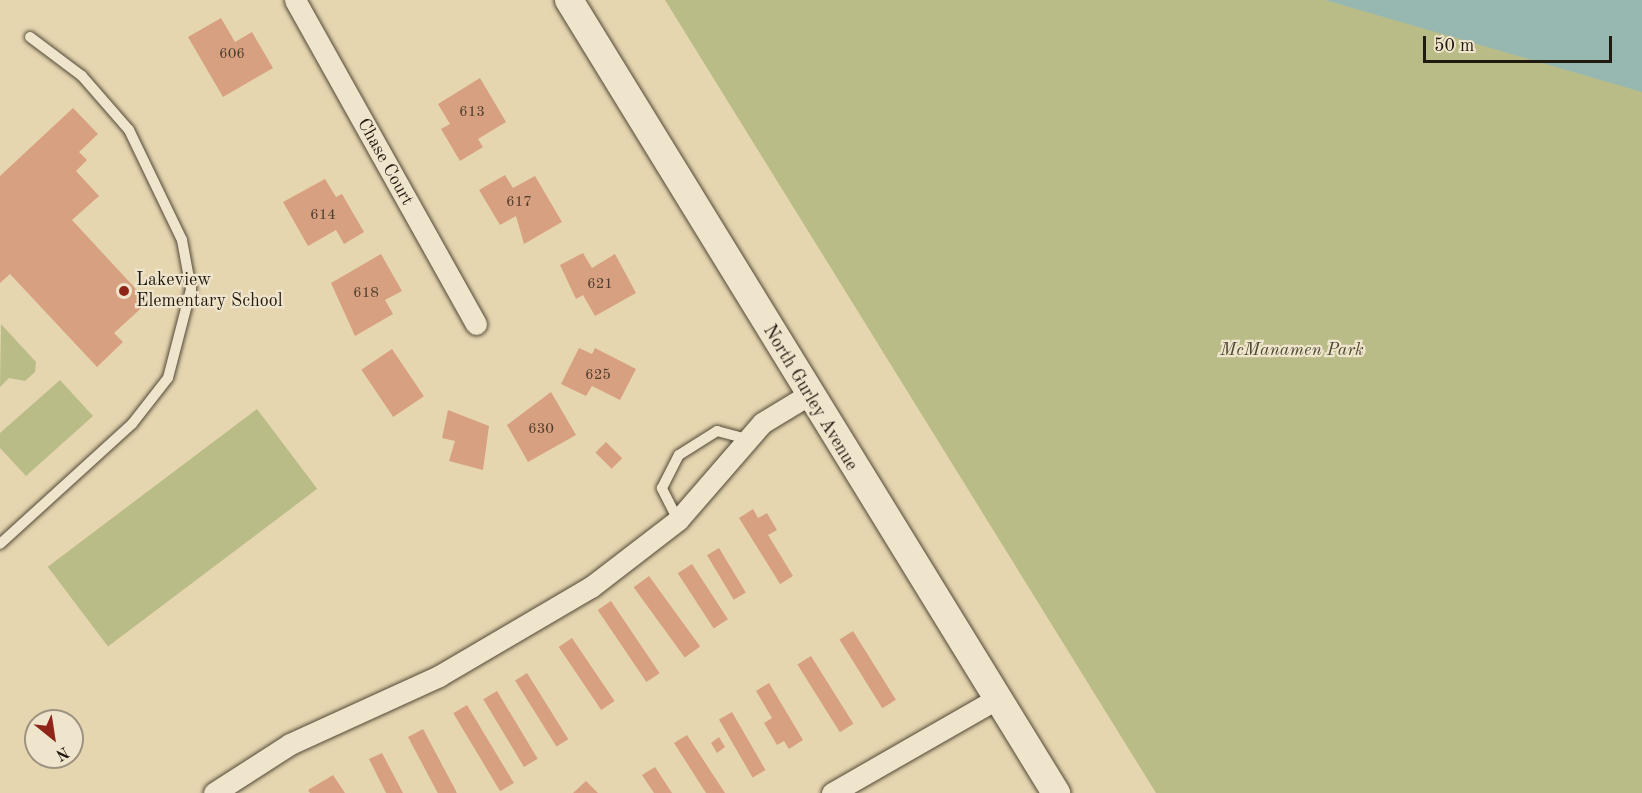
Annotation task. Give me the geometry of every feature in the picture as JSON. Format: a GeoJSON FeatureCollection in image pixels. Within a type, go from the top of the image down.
{"type":"FeatureCollection","features":[{"type":"Feature","properties":{"kind":"street","name":"Chase Court"},"geometry":{"type":"LineString","coordinates":[[295,0],[476,324]]}},
{"type":"Feature","properties":{"kind":"street","name":"North Gurley Avenue"},"geometry":{"type":"LineString","coordinates":[[569,0],[808,395],[1056,793]]}},
{"type":"Feature","properties":{"kind":"street"},"geometry":{"type":"LineString","coordinates":[[214,793],[290,744],[479,652],[591,587],[678,520],[762,423],[808,395]]}},
{"type":"Feature","properties":{"kind":"street"},"geometry":{"type":"LineString","coordinates":[[832,793],[996,699]]}},
{"type":"Feature","properties":{"kind":"lane"},"geometry":{"type":"LineString","coordinates":[[0,544],[132,424],[168,378],[191,289],[182,240],[129,130],[82,76],[30,37]]}},
{"type":"Feature","properties":{"kind":"lane"},"geometry":{"type":"LineString","coordinates":[[678,520],[662,488],[679,455],[717,431],[747,439]]}},
{"type":"Feature","properties":{"kind":"green space","name":"McManamen Park"},"geometry":{"type":"Polygon","coordinates":[[[665,0],[1642,0],[1642,793],[1156,793],[665,0]]]}},
{"type":"Feature","properties":{"kind":"green space"},"geometry":{"type":"Polygon","coordinates":[[[1,324],[36,362],[35,372],[25,381],[9,378],[0,387],[1,324]]]}},
{"type":"Feature","properties":{"kind":"green space"},"geometry":{"type":"Polygon","coordinates":[[[60,380],[93,416],[26,476],[0,448],[0,433],[60,380]]]}},
{"type":"Feature","properties":{"kind":"green space"},"geometry":{"type":"Polygon","coordinates":[[[257,409],[317,489],[108,647],[48,567],[257,409]]]}},
{"type":"Feature","properties":{"kind":"water"},"geometry":{"type":"Polygon","coordinates":[[[1325,0],[1642,0],[1642,92],[1325,0]]]}},
{"type":"Feature","properties":{"kind":"building"},"geometry":{"type":"Polygon","coordinates":[[[221,18],[235,42],[252,32],[273,68],[223,97],[188,37],[221,18]]]}},
{"type":"Feature","properties":{"kind":"building"},"geometry":{"type":"Polygon","coordinates":[[[480,78],[506,122],[478,139],[483,147],[460,161],[441,129],[450,124],[438,104],[480,78]]]}},
{"type":"Feature","properties":{"kind":"building"},"geometry":{"type":"Polygon","coordinates":[[[73,108],[98,134],[79,152],[87,160],[76,171],[99,196],[72,220],[148,302],[114,333],[123,342],[97,367],[10,274],[0,283],[0,176],[73,108]]]}},
{"type":"Feature","properties":{"kind":"building"},"geometry":{"type":"Polygon","coordinates":[[[505,175],[513,188],[535,176],[562,222],[524,244],[516,216],[500,225],[479,190],[505,175]]]}},
{"type":"Feature","properties":{"kind":"building"},"geometry":{"type":"Polygon","coordinates":[[[325,179],[336,197],[342,194],[364,232],[344,244],[336,230],[308,246],[283,202],[325,179]]]}},
{"type":"Feature","properties":{"kind":"building"},"geometry":{"type":"Polygon","coordinates":[[[583,253],[592,268],[615,254],[636,293],[595,316],[583,295],[576,299],[560,265],[583,253]]]}},
{"type":"Feature","properties":{"kind":"building"},"geometry":{"type":"Polygon","coordinates":[[[381,254],[402,291],[385,300],[393,314],[355,336],[331,283],[381,254]]]}},
{"type":"Feature","properties":{"kind":"building"},"geometry":{"type":"Polygon","coordinates":[[[579,348],[592,354],[595,348],[636,369],[620,400],[592,386],[586,396],[561,384],[579,348]]]}},
{"type":"Feature","properties":{"kind":"building"},"geometry":{"type":"Polygon","coordinates":[[[392,349],[424,396],[393,417],[361,370],[392,349]]]}},
{"type":"Feature","properties":{"kind":"building"},"geometry":{"type":"Polygon","coordinates":[[[551,392],[576,435],[528,462],[507,425],[551,392]]]}},
{"type":"Feature","properties":{"kind":"building"},"geometry":{"type":"Polygon","coordinates":[[[448,410],[489,426],[483,470],[449,461],[455,441],[442,438],[448,410]]]}},
{"type":"Feature","properties":{"kind":"building"},"geometry":{"type":"Polygon","coordinates":[[[606,442],[622,458],[612,469],[595,453],[606,442]]]}},
{"type":"Feature","properties":{"kind":"building"},"geometry":{"type":"Polygon","coordinates":[[[753,509],[758,518],[767,513],[777,530],[768,535],[793,576],[780,584],[739,518],[753,509]]]}},
{"type":"Feature","properties":{"kind":"building"},"geometry":{"type":"Polygon","coordinates":[[[719,548],[746,593],[734,600],[707,555],[719,548]]]}},
{"type":"Feature","properties":{"kind":"building"},"geometry":{"type":"Polygon","coordinates":[[[692,564],[728,619],[714,629],[678,573],[692,564]]]}},
{"type":"Feature","properties":{"kind":"building"},"geometry":{"type":"Polygon","coordinates":[[[649,576],[700,646],[685,658],[634,587],[649,576]]]}},
{"type":"Feature","properties":{"kind":"building"},"geometry":{"type":"Polygon","coordinates":[[[611,601],[660,673],[646,682],[598,610],[611,601]]]}},
{"type":"Feature","properties":{"kind":"building"},"geometry":{"type":"Polygon","coordinates":[[[853,631],[896,700],[882,708],[839,639],[853,631]]]}},
{"type":"Feature","properties":{"kind":"building"},"geometry":{"type":"Polygon","coordinates":[[[572,638],[614,701],[601,710],[559,647],[572,638]]]}},
{"type":"Feature","properties":{"kind":"building"},"geometry":{"type":"Polygon","coordinates":[[[811,656],[853,724],[840,732],[797,664],[811,656]]]}},
{"type":"Feature","properties":{"kind":"building"},"geometry":{"type":"Polygon","coordinates":[[[527,673],[568,739],[556,747],[515,680],[527,673]]]}},
{"type":"Feature","properties":{"kind":"building"},"geometry":{"type":"Polygon","coordinates":[[[769,683],[803,740],[789,749],[784,741],[777,745],[764,723],[772,718],[756,691],[769,683]]]}},
{"type":"Feature","properties":{"kind":"building"},"geometry":{"type":"Polygon","coordinates":[[[497,691],[538,759],[524,767],[483,699],[497,691]]]}},
{"type":"Feature","properties":{"kind":"building"},"geometry":{"type":"Polygon","coordinates":[[[467,705],[514,783],[500,791],[453,713],[467,705]]]}},
{"type":"Feature","properties":{"kind":"building"},"geometry":{"type":"Polygon","coordinates":[[[732,712],[766,770],[753,778],[719,720],[732,712]]]}},
{"type":"Feature","properties":{"kind":"building"},"geometry":{"type":"Polygon","coordinates":[[[423,729],[457,793],[438,793],[408,737],[423,729]]]}},
{"type":"Feature","properties":{"kind":"building"},"geometry":{"type":"Polygon","coordinates":[[[687,735],[725,793],[706,793],[674,743],[687,735]]]}},
{"type":"Feature","properties":{"kind":"building"},"geometry":{"type":"Polygon","coordinates":[[[719,737],[725,747],[717,753],[711,743],[719,737]]]}},
{"type":"Feature","properties":{"kind":"building"},"geometry":{"type":"Polygon","coordinates":[[[382,753],[403,793],[386,793],[369,759],[382,753]]]}},
{"type":"Feature","properties":{"kind":"building"},"geometry":{"type":"Polygon","coordinates":[[[655,767],[672,793],[654,793],[642,775],[655,767]]]}},
{"type":"Feature","properties":{"kind":"building"},"geometry":{"type":"Polygon","coordinates":[[[333,775],[345,793],[310,793],[308,790],[333,775]]]}},
{"type":"Feature","properties":{"kind":"building"},"geometry":{"type":"Polygon","coordinates":[[[586,781],[598,793],[573,793],[586,781]]]}},
{"type":"Feature","properties":{"kind":"place","name":"Lakeview Elementary School"},"geometry":{"type":"Point","coordinates":[124,291]}}]}
